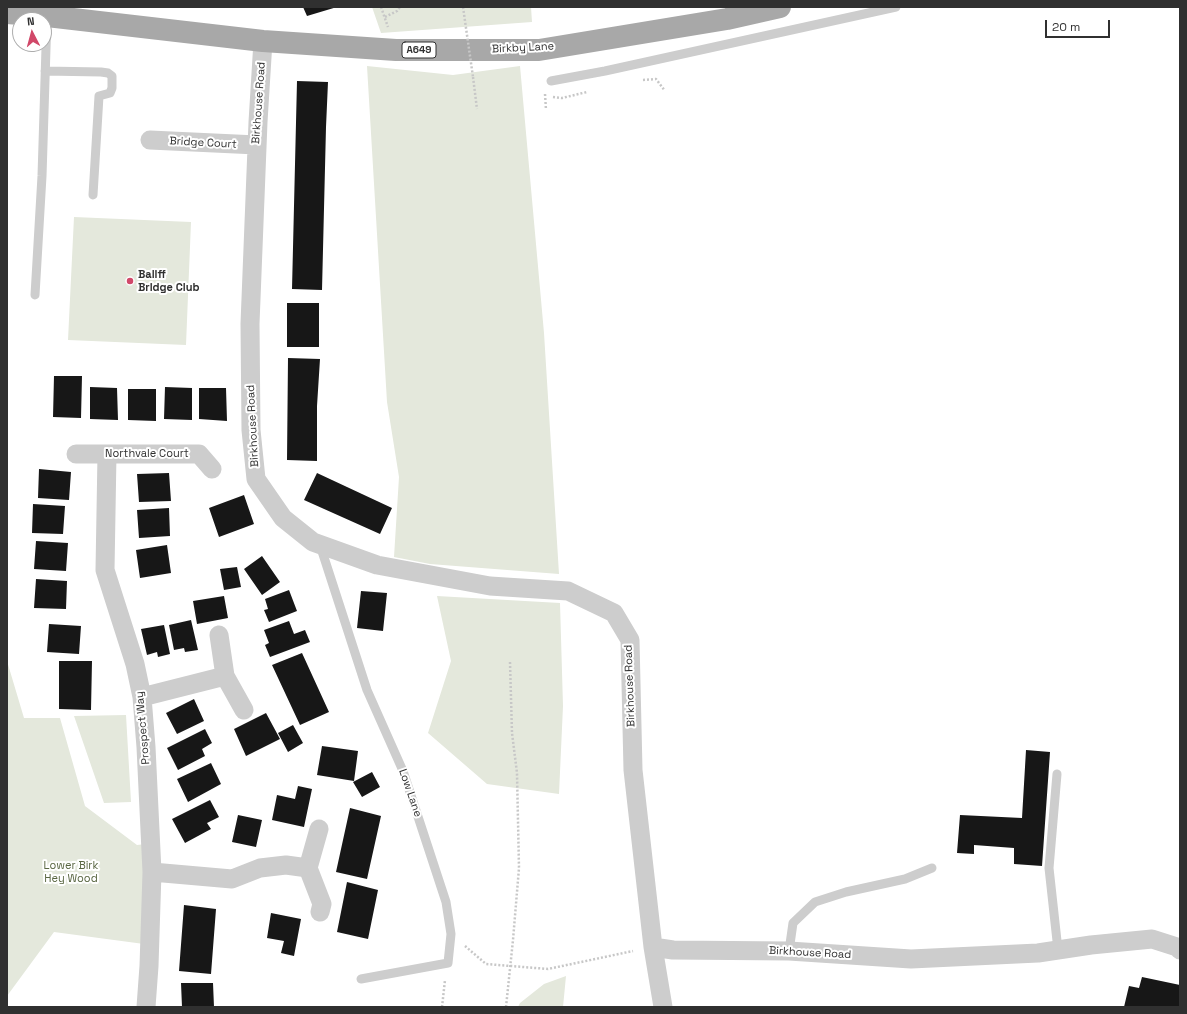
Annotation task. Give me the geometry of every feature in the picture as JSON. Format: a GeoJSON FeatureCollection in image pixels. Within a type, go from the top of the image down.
{"type":"FeatureCollection","features":[{"type":"Feature","properties":{"kind":"main road","name":"Birkby Lane"},"geometry":{"type":"LineString","coordinates":[[263,41],[396,50],[539,50],[727,19],[780,7]]}},
{"type":"Feature","properties":{"kind":"main road","name":"A649"},"geometry":{"type":"LineString","coordinates":[[52,17],[263,41]]}},
{"type":"Feature","properties":{"kind":"street","name":"Birkhouse Road"},"geometry":{"type":"LineString","coordinates":[[263,41],[257,145],[250,324],[251,430],[256,479],[283,518],[313,542],[377,565],[490,586],[568,591],[614,613],[630,640],[633,770],[653,947],[673,950],[789,951],[912,959],[1038,953],[1091,945],[1152,939],[1180,950]]}},
{"type":"Feature","properties":{"kind":"street","name":"Bridge Court"},"geometry":{"type":"LineString","coordinates":[[150,140],[257,145]]}},
{"type":"Feature","properties":{"kind":"street","name":"Northvale Court"},"geometry":{"type":"LineString","coordinates":[[76,454],[199,454],[212,469]]}},
{"type":"Feature","properties":{"kind":"street","name":"Prospect Way"},"geometry":{"type":"LineString","coordinates":[[107,454],[105,570],[135,664],[142,697],[152,872],[146,1007]]}},
{"type":"Feature","properties":{"kind":"street"},"geometry":{"type":"LineString","coordinates":[[219,635],[225,676],[244,710]]}},
{"type":"Feature","properties":{"kind":"street"},"geometry":{"type":"LineString","coordinates":[[142,697],[225,676]]}},
{"type":"Feature","properties":{"kind":"street"},"geometry":{"type":"LineString","coordinates":[[319,829],[308,868],[322,904],[320,912]]}},
{"type":"Feature","properties":{"kind":"street"},"geometry":{"type":"LineString","coordinates":[[152,872],[232,879],[260,868],[286,865],[308,868]]}},
{"type":"Feature","properties":{"kind":"street"},"geometry":{"type":"LineString","coordinates":[[653,947],[663,1007]]}},
{"type":"Feature","properties":{"kind":"lane"},"geometry":{"type":"LineString","coordinates":[[551,81],[605,71],[896,7]]}},
{"type":"Feature","properties":{"kind":"lane"},"geometry":{"type":"LineString","coordinates":[[34,295],[42,176],[46,52]]}},
{"type":"Feature","properties":{"kind":"lane"},"geometry":{"type":"LineString","coordinates":[[46,71],[100,72],[108,73],[112,76],[112,88],[110,94],[99,96],[93,196]]}},
{"type":"Feature","properties":{"kind":"lane","name":"Low Lane"},"geometry":{"type":"LineString","coordinates":[[320,544],[367,690],[403,771],[446,902],[452,934],[448,963]]}},
{"type":"Feature","properties":{"kind":"lane"},"geometry":{"type":"LineString","coordinates":[[1057,774],[1050,868],[1058,950]]}},
{"type":"Feature","properties":{"kind":"lane"},"geometry":{"type":"LineString","coordinates":[[789,951],[793,923],[815,902],[846,892],[905,879],[932,868]]}},
{"type":"Feature","properties":{"kind":"lane"},"geometry":{"type":"LineString","coordinates":[[361,979],[448,963]]}},
{"type":"Feature","properties":{"kind":"path"},"geometry":{"type":"LineString","coordinates":[[385,17],[397,11],[400,7]]}},
{"type":"Feature","properties":{"kind":"path"},"geometry":{"type":"LineString","coordinates":[[463,7],[474,77],[477,109]]}},
{"type":"Feature","properties":{"kind":"path"},"geometry":{"type":"LineString","coordinates":[[506,1007],[519,868],[517,773],[512,733],[510,662]]}},
{"type":"Feature","properties":{"kind":"path"},"geometry":{"type":"LineString","coordinates":[[474,954],[486,964],[548,969],[653,947]]}},
{"type":"Feature","properties":{"kind":"path"},"geometry":{"type":"LineString","coordinates":[[442,1007],[448,963]]}},
{"type":"Feature","properties":{"kind":"green space"},"geometry":{"type":"Polygon","coordinates":[[[372,7],[531,7],[532,22],[381,33],[372,7]]]}},
{"type":"Feature","properties":{"kind":"green space"},"geometry":{"type":"Polygon","coordinates":[[[367,66],[453,75],[520,66],[544,333],[559,574],[430,564],[394,557],[399,477],[387,402],[367,66]]]}},
{"type":"Feature","properties":{"kind":"green space","name":"Baliff Bridge Club"},"geometry":{"type":"Polygon","coordinates":[[[74,217],[191,222],[186,345],[68,340],[74,217]]]}},
{"type":"Feature","properties":{"kind":"green space"},"geometry":{"type":"Polygon","coordinates":[[[437,596],[560,603],[563,706],[559,794],[487,784],[428,733],[451,661],[437,596]]]}},
{"type":"Feature","properties":{"kind":"green space","name":"Lower Birk Hey Wood"},"geometry":{"type":"Polygon","coordinates":[[[7,661],[24,718],[60,718],[85,806],[137,845],[146,844],[144,944],[54,932],[7,996],[7,661]]]}},
{"type":"Feature","properties":{"kind":"green space"},"geometry":{"type":"Polygon","coordinates":[[[126,715],[131,802],[104,803],[74,716],[126,715]]]}},
{"type":"Feature","properties":{"kind":"green space"},"geometry":{"type":"Polygon","coordinates":[[[566,976],[563,1007],[518,1007],[520,1003],[544,984],[566,976]]]}},
{"type":"Feature","properties":{"kind":"building"},"geometry":{"type":"Polygon","coordinates":[[[303,7],[337,7],[307,16],[303,7]]]}},
{"type":"Feature","properties":{"kind":"building"},"geometry":{"type":"Polygon","coordinates":[[[297,81],[328,82],[322,290],[292,289],[297,81]]]}},
{"type":"Feature","properties":{"kind":"building"},"geometry":{"type":"Polygon","coordinates":[[[287,303],[319,303],[319,347],[287,347],[287,303]]]}},
{"type":"Feature","properties":{"kind":"building"},"geometry":{"type":"Polygon","coordinates":[[[288,358],[320,359],[317,406],[317,461],[287,460],[288,358]]]}},
{"type":"Feature","properties":{"kind":"building"},"geometry":{"type":"Polygon","coordinates":[[[54,376],[82,376],[81,418],[53,417],[54,376]]]}},
{"type":"Feature","properties":{"kind":"building"},"geometry":{"type":"Polygon","coordinates":[[[90,387],[117,388],[118,420],[90,419],[90,387]]]}},
{"type":"Feature","properties":{"kind":"building"},"geometry":{"type":"Polygon","coordinates":[[[165,387],[192,388],[192,420],[164,419],[165,387]]]}},
{"type":"Feature","properties":{"kind":"building"},"geometry":{"type":"Polygon","coordinates":[[[199,388],[226,388],[227,421],[199,419],[199,388]]]}},
{"type":"Feature","properties":{"kind":"building"},"geometry":{"type":"Polygon","coordinates":[[[128,389],[156,389],[156,421],[128,420],[128,389]]]}},
{"type":"Feature","properties":{"kind":"building"},"geometry":{"type":"Polygon","coordinates":[[[39,469],[71,472],[69,500],[38,498],[39,469]]]}},
{"type":"Feature","properties":{"kind":"building"},"geometry":{"type":"Polygon","coordinates":[[[169,473],[171,501],[139,502],[137,474],[169,473]]]}},
{"type":"Feature","properties":{"kind":"building"},"geometry":{"type":"Polygon","coordinates":[[[317,473],[392,508],[380,534],[304,500],[317,473]]]}},
{"type":"Feature","properties":{"kind":"building"},"geometry":{"type":"Polygon","coordinates":[[[244,495],[254,524],[219,537],[209,508],[244,495]]]}},
{"type":"Feature","properties":{"kind":"building"},"geometry":{"type":"Polygon","coordinates":[[[33,504],[65,506],[63,534],[32,533],[33,504]]]}},
{"type":"Feature","properties":{"kind":"building"},"geometry":{"type":"Polygon","coordinates":[[[169,508],[170,536],[139,538],[137,510],[169,508]]]}},
{"type":"Feature","properties":{"kind":"building"},"geometry":{"type":"Polygon","coordinates":[[[36,541],[68,543],[66,571],[34,569],[36,541]]]}},
{"type":"Feature","properties":{"kind":"building"},"geometry":{"type":"Polygon","coordinates":[[[167,545],[171,573],[140,578],[136,550],[167,545]]]}},
{"type":"Feature","properties":{"kind":"building"},"geometry":{"type":"Polygon","coordinates":[[[262,556],[280,582],[262,595],[244,569],[262,556]]]}},
{"type":"Feature","properties":{"kind":"building"},"geometry":{"type":"Polygon","coordinates":[[[237,567],[241,587],[224,590],[220,569],[237,567]]]}},
{"type":"Feature","properties":{"kind":"building"},"geometry":{"type":"Polygon","coordinates":[[[36,579],[67,581],[66,609],[34,608],[36,579]]]}},
{"type":"Feature","properties":{"kind":"building"},"geometry":{"type":"Polygon","coordinates":[[[289,590],[297,611],[269,622],[264,610],[268,609],[265,599],[289,590]]]}},
{"type":"Feature","properties":{"kind":"building"},"geometry":{"type":"Polygon","coordinates":[[[361,591],[387,593],[383,631],[357,628],[361,591]]]}},
{"type":"Feature","properties":{"kind":"building"},"geometry":{"type":"Polygon","coordinates":[[[224,596],[228,618],[197,624],[193,601],[224,596]]]}},
{"type":"Feature","properties":{"kind":"building"},"geometry":{"type":"Polygon","coordinates":[[[191,620],[198,650],[185,652],[184,648],[174,650],[169,625],[191,620]]]}},
{"type":"Feature","properties":{"kind":"building"},"geometry":{"type":"Polygon","coordinates":[[[289,621],[294,634],[305,630],[310,642],[270,657],[265,645],[269,643],[264,630],[289,621]]]}},
{"type":"Feature","properties":{"kind":"building"},"geometry":{"type":"Polygon","coordinates":[[[49,624],[81,626],[79,654],[47,652],[49,624]]]}},
{"type":"Feature","properties":{"kind":"building"},"geometry":{"type":"Polygon","coordinates":[[[164,625],[170,654],[158,657],[157,652],[147,655],[141,629],[164,625]]]}},
{"type":"Feature","properties":{"kind":"building"},"geometry":{"type":"Polygon","coordinates":[[[302,653],[329,712],[300,725],[272,665],[302,653]]]}},
{"type":"Feature","properties":{"kind":"building"},"geometry":{"type":"Polygon","coordinates":[[[59,661],[92,661],[91,710],[59,709],[59,661]]]}},
{"type":"Feature","properties":{"kind":"building"},"geometry":{"type":"Polygon","coordinates":[[[194,699],[204,721],[177,734],[166,713],[194,699]]]}},
{"type":"Feature","properties":{"kind":"building"},"geometry":{"type":"Polygon","coordinates":[[[266,713],[280,739],[246,756],[234,729],[266,713]]]}},
{"type":"Feature","properties":{"kind":"building"},"geometry":{"type":"Polygon","coordinates":[[[293,725],[303,743],[288,752],[278,733],[293,725]]]}},
{"type":"Feature","properties":{"kind":"building"},"geometry":{"type":"Polygon","coordinates":[[[205,729],[212,743],[202,749],[205,756],[178,770],[167,748],[205,729]]]}},
{"type":"Feature","properties":{"kind":"building"},"geometry":{"type":"Polygon","coordinates":[[[322,746],[358,751],[354,781],[317,775],[322,746]]]}},
{"type":"Feature","properties":{"kind":"building"},"geometry":{"type":"Polygon","coordinates":[[[1026,750],[1050,752],[1042,866],[1014,864],[1014,848],[974,845],[974,854],[957,853],[960,815],[1022,818],[1026,750]]]}},
{"type":"Feature","properties":{"kind":"building"},"geometry":{"type":"Polygon","coordinates":[[[211,763],[221,784],[188,802],[177,779],[211,763]]]}},
{"type":"Feature","properties":{"kind":"building"},"geometry":{"type":"Polygon","coordinates":[[[372,772],[380,787],[362,797],[353,782],[372,772]]]}},
{"type":"Feature","properties":{"kind":"building"},"geometry":{"type":"Polygon","coordinates":[[[298,786],[312,789],[304,827],[272,820],[277,795],[295,799],[298,786]]]}},
{"type":"Feature","properties":{"kind":"building"},"geometry":{"type":"Polygon","coordinates":[[[210,800],[219,817],[207,823],[211,829],[185,843],[172,819],[210,800]]]}},
{"type":"Feature","properties":{"kind":"building"},"geometry":{"type":"Polygon","coordinates":[[[350,808],[381,816],[367,879],[336,872],[350,808]]]}},
{"type":"Feature","properties":{"kind":"building"},"geometry":{"type":"Polygon","coordinates":[[[238,815],[262,820],[256,847],[232,842],[238,815]]]}},
{"type":"Feature","properties":{"kind":"building"},"geometry":{"type":"Polygon","coordinates":[[[347,882],[378,890],[368,939],[337,932],[347,882]]]}},
{"type":"Feature","properties":{"kind":"building"},"geometry":{"type":"Polygon","coordinates":[[[184,905],[216,909],[211,974],[179,971],[184,905]]]}},
{"type":"Feature","properties":{"kind":"building"},"geometry":{"type":"Polygon","coordinates":[[[271,913],[301,919],[294,956],[281,953],[284,941],[267,938],[271,913]]]}},
{"type":"Feature","properties":{"kind":"building"},"geometry":{"type":"Polygon","coordinates":[[[1142,977],[1180,985],[1180,1007],[1124,1007],[1129,986],[1139,988],[1142,977]]]}},
{"type":"Feature","properties":{"kind":"building"},"geometry":{"type":"Polygon","coordinates":[[[181,983],[213,983],[214,1007],[182,1007],[181,983]]]}},
{"type":"Feature","properties":{"kind":"place","name":"Baliff Bridge Club"},"geometry":{"type":"Point","coordinates":[130,281]}}]}
